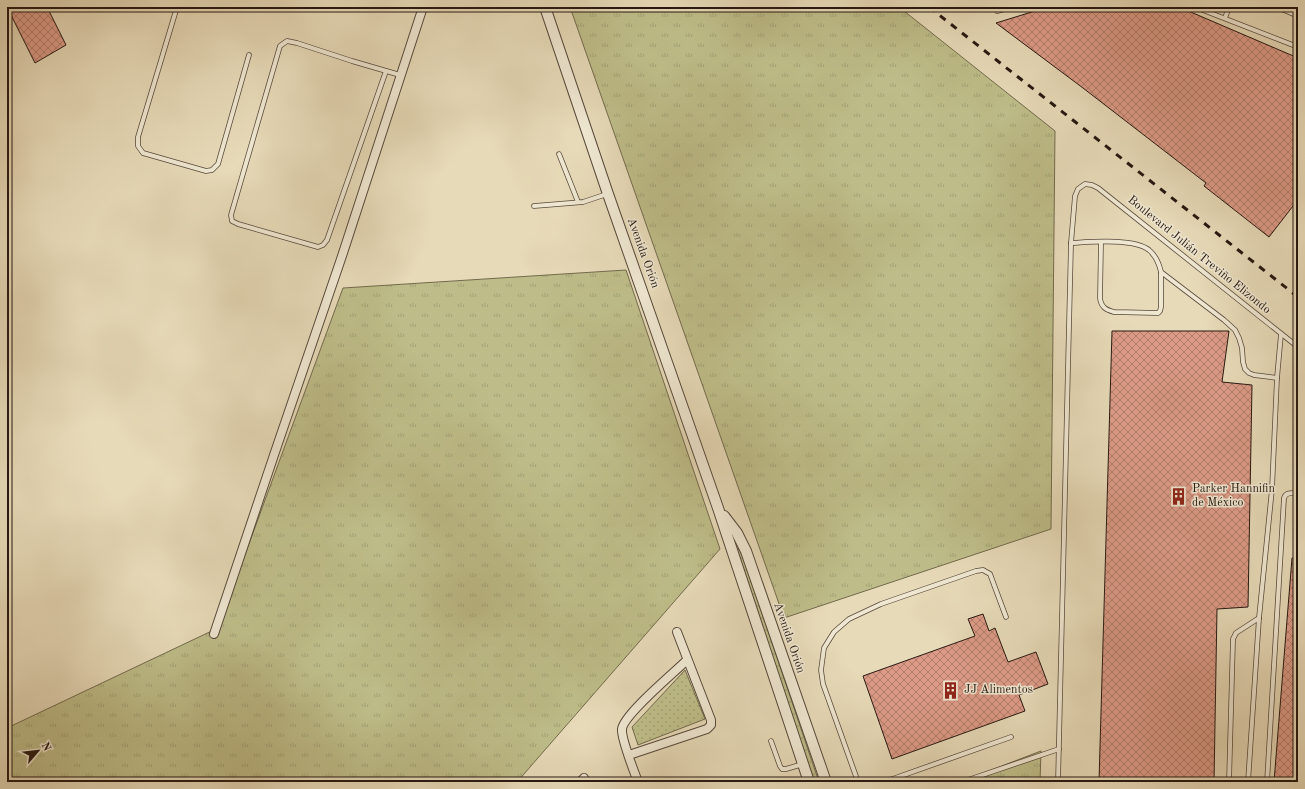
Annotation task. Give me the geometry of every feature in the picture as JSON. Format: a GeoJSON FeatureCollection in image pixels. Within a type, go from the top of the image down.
{"type":"FeatureCollection","features":[{"type":"Feature","properties":{"kind":"street"},"geometry":{"type":"LineString","coordinates":[[214,634],[276,447],[342,256],[423,7]]}},
{"type":"Feature","properties":{"kind":"street","name":"Avenida Orión"},"geometry":{"type":"LineString","coordinates":[[545,7],[608,194],[718,508],[809,782]]}},
{"type":"Feature","properties":{"kind":"street","name":"Avenida Orión"},"geometry":{"type":"LineString","coordinates":[[718,508],[737,533],[746,551],[826,782]]}},
{"type":"Feature","properties":{"kind":"street"},"geometry":{"type":"LineString","coordinates":[[629,755],[707,729],[711,725],[711,720],[677,632]]}},
{"type":"Feature","properties":{"kind":"street"},"geometry":{"type":"LineString","coordinates":[[638,782],[623,738],[622,728],[633,711],[688,660]]}},
{"type":"Feature","properties":{"kind":"lane"},"geometry":{"type":"LineString","coordinates":[[177,7],[138,137],[138,146],[143,153],[206,171],[212,170],[218,164],[249,55]]}},
{"type":"Feature","properties":{"kind":"lane"},"geometry":{"type":"LineString","coordinates":[[997,11],[1012,7]]}},
{"type":"Feature","properties":{"kind":"lane"},"geometry":{"type":"LineString","coordinates":[[1195,7],[1298,47]]}},
{"type":"Feature","properties":{"kind":"lane"},"geometry":{"type":"LineString","coordinates":[[1225,18],[1229,7]]}},
{"type":"Feature","properties":{"kind":"lane"},"geometry":{"type":"LineString","coordinates":[[1277,7],[1298,16]]}},
{"type":"Feature","properties":{"kind":"lane"},"geometry":{"type":"LineString","coordinates":[[386,71],[327,240],[323,245],[318,247],[232,221],[231,215],[280,46],[287,41],[297,43],[400,75]]}},
{"type":"Feature","properties":{"kind":"lane"},"geometry":{"type":"LineString","coordinates":[[559,154],[578,202]]}},
{"type":"Feature","properties":{"kind":"lane","name":"Boulevard Julián Treviño Elizondo"},"geometry":{"type":"LineString","coordinates":[[1071,243],[1075,196],[1078,189],[1085,184],[1092,185],[1098,188],[1298,347]]}},
{"type":"Feature","properties":{"kind":"lane"},"geometry":{"type":"LineString","coordinates":[[534,206],[583,202],[608,194]]}},
{"type":"Feature","properties":{"kind":"lane"},"geometry":{"type":"LineString","coordinates":[[1058,782],[1071,243],[1101,242],[1134,244],[1149,250],[1158,260],[1161,272],[1161,307],[1158,313],[1114,312],[1107,310],[1101,303],[1100,298],[1101,242]]}},
{"type":"Feature","properties":{"kind":"lane"},"geometry":{"type":"LineString","coordinates":[[1161,272],[1235,330],[1242,348],[1245,369],[1249,373],[1277,378]]}},
{"type":"Feature","properties":{"kind":"lane"},"geometry":{"type":"LineString","coordinates":[[1248,782],[1259,618],[1272,490],[1277,378],[1281,334]]}},
{"type":"Feature","properties":{"kind":"lane"},"geometry":{"type":"LineString","coordinates":[[1268,782],[1284,498],[1285,495],[1290,493],[1298,494]]}},
{"type":"Feature","properties":{"kind":"lane"},"geometry":{"type":"LineString","coordinates":[[858,782],[823,684],[820,670],[824,648],[834,632],[849,619],[881,604],[976,571],[983,570],[990,574],[1006,616]]}},
{"type":"Feature","properties":{"kind":"lane"},"geometry":{"type":"LineString","coordinates":[[1229,782],[1233,639],[1236,633],[1259,618]]}},
{"type":"Feature","properties":{"kind":"lane"},"geometry":{"type":"LineString","coordinates":[[884,782],[1011,737]]}},
{"type":"Feature","properties":{"kind":"lane"},"geometry":{"type":"LineString","coordinates":[[771,741],[782,769],[803,764]]}},
{"type":"Feature","properties":{"kind":"lane"},"geometry":{"type":"LineString","coordinates":[[962,782],[1059,749]]}},
{"type":"Feature","properties":{"kind":"green space"},"geometry":{"type":"Polygon","coordinates":[[[570,7],[899,7],[1055,131],[1051,529],[784,618],[570,7]]]}},
{"type":"Feature","properties":{"kind":"green space"},"geometry":{"type":"Polygon","coordinates":[[[626,270],[720,549],[517,782],[7,782],[7,728],[218,628],[343,288],[626,270]]]}},
{"type":"Feature","properties":{"kind":"green space"},"geometry":{"type":"Polygon","coordinates":[[[734,548],[740,550],[745,563],[819,782],[811,782],[734,548]]]}},
{"type":"Feature","properties":{"kind":"green space"},"geometry":{"type":"Polygon","coordinates":[[[685,670],[705,719],[638,745],[632,727],[685,670]]]}},
{"type":"Feature","properties":{"kind":"green space"},"geometry":{"type":"Polygon","coordinates":[[[1041,751],[1040,782],[960,782],[1041,751]]]}},
{"type":"Feature","properties":{"kind":"building"},"geometry":{"type":"Polygon","coordinates":[[[7,7],[47,7],[66,45],[35,63],[7,7]]]}},
{"type":"Feature","properties":{"kind":"building"},"geometry":{"type":"Polygon","coordinates":[[[1048,7],[1141,7],[1149,11],[1151,7],[1179,7],[1298,58],[1298,210],[1293,206],[1269,237],[1204,186],[1206,183],[996,23],[1048,7]]]}},
{"type":"Feature","properties":{"kind":"building","name":"Parker Hannifin de México"},"geometry":{"type":"Polygon","coordinates":[[[1112,331],[1229,331],[1222,382],[1252,385],[1248,607],[1217,609],[1214,782],[1099,782],[1112,331]]]}},
{"type":"Feature","properties":{"kind":"building"},"geometry":{"type":"Polygon","coordinates":[[[1292,558],[1298,558],[1298,782],[1274,782],[1292,558]]]}},
{"type":"Feature","properties":{"kind":"building","name":"JJ Alimentos"},"geometry":{"type":"Polygon","coordinates":[[[983,614],[989,631],[995,628],[1008,662],[1036,652],[1048,684],[1019,695],[1025,711],[892,759],[863,676],[975,636],[968,619],[983,614]]]}},
{"type":"Feature","properties":{"kind":"railway"},"geometry":{"type":"LineString","coordinates":[[929,7],[1298,297]]}},
{"type":"Feature","properties":{"kind":"place","name":"Parker Hannifin de México"},"geometry":{"type":"Point","coordinates":[1179,496]}},
{"type":"Feature","properties":{"kind":"place","name":"JJ Alimentos"},"geometry":{"type":"Point","coordinates":[951,690]}}]}
